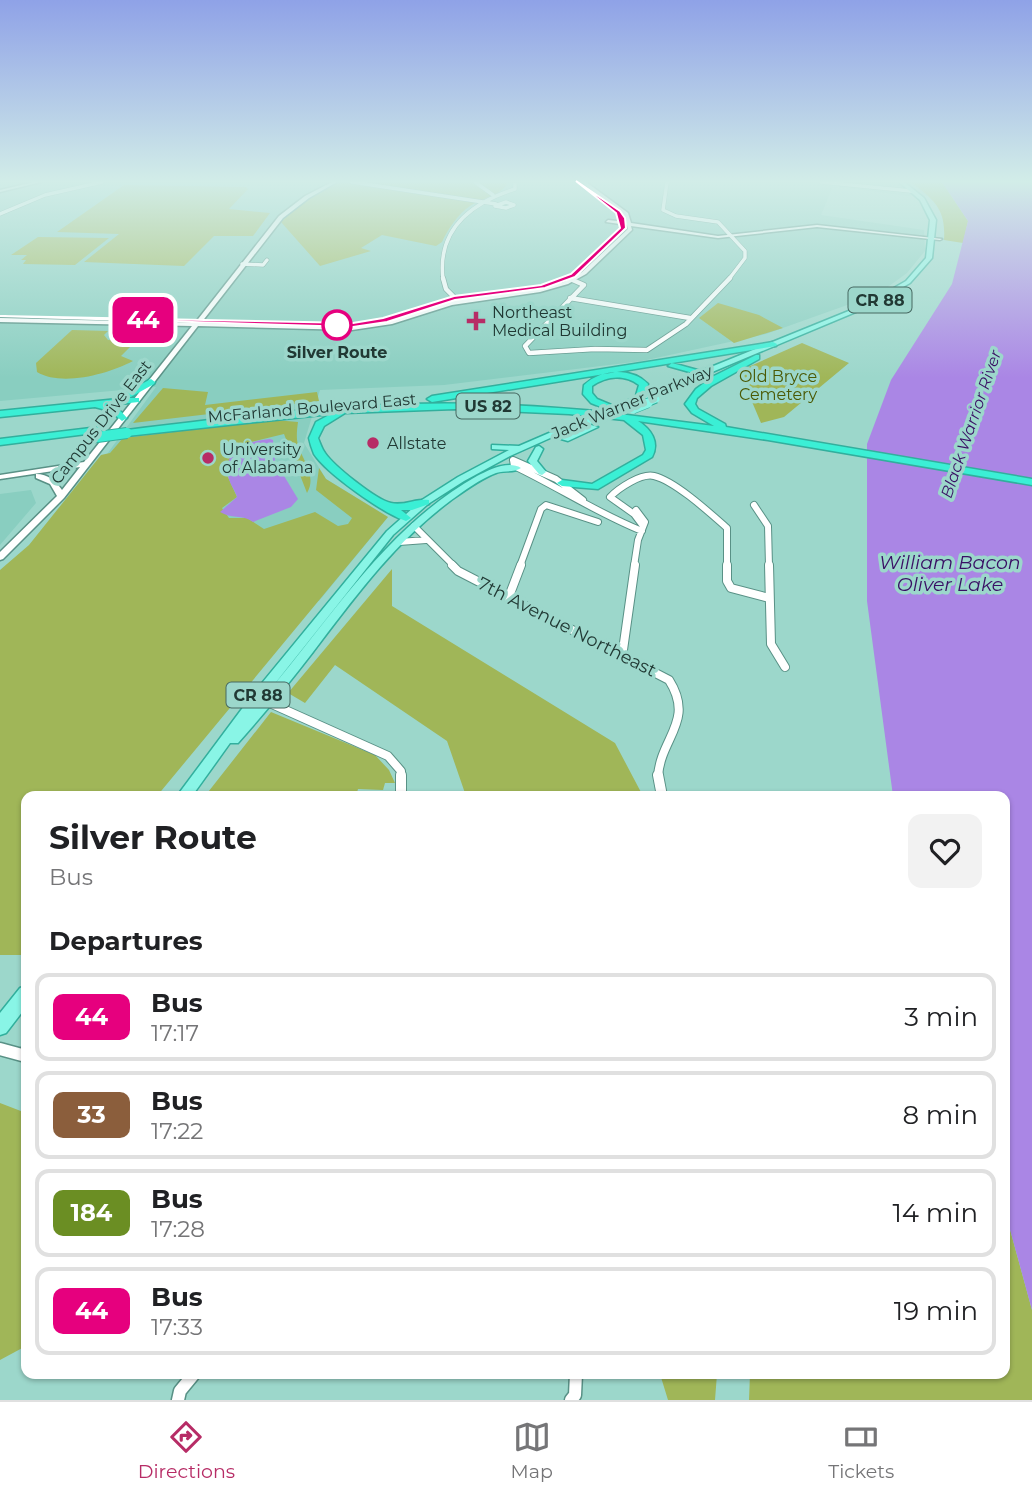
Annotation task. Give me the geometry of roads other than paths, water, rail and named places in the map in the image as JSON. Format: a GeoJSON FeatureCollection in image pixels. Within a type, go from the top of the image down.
{"type":"FeatureCollection","features":[{"type":"Feature","properties":{"kind":"highway"},"geometry":{"type":"LineString","coordinates":[[432,398],[773,344]]}},
{"type":"Feature","properties":{"kind":"highway"},"geometry":{"type":"LineString","coordinates":[[722,426],[695,411],[690,404],[692,397],[700,389],[756,357]]}},
{"type":"Feature","properties":{"kind":"highway"},"geometry":{"type":"LineString","coordinates":[[643,366],[684,366],[706,375]]}},
{"type":"Feature","properties":{"kind":"highway"},"geometry":{"type":"LineString","coordinates":[[562,483],[585,488],[594,487],[647,457],[651,450],[649,435],[643,428],[594,401],[587,394],[588,384],[606,376],[631,377],[644,384],[640,399]]}},
{"type":"Feature","properties":{"kind":"highway"},"geometry":{"type":"LineString","coordinates":[[111,402],[151,382]]}},
{"type":"Feature","properties":{"kind":"highway","name":"McFarland Boulevard East"},"geometry":{"type":"LineString","coordinates":[[0,442],[351,402],[432,398],[527,402],[722,426],[790,440]]}},
{"type":"Feature","properties":{"kind":"highway"},"geometry":{"type":"LineString","coordinates":[[0,416],[136,400]]}},
{"type":"Feature","properties":{"kind":"highway"},"geometry":{"type":"LineString","coordinates":[[0,416],[136,400]]}},
{"type":"Feature","properties":{"kind":"highway"},"geometry":{"type":"LineString","coordinates":[[97,406],[113,409],[122,418]]}},
{"type":"Feature","properties":{"kind":"highway","name":"McFarland Boulevard East"},"geometry":{"type":"LineString","coordinates":[[221,418],[359,408],[502,407],[618,414],[790,440]]}},
{"type":"Feature","properties":{"kind":"highway"},"geometry":{"type":"LineString","coordinates":[[359,408],[328,417],[318,425],[313,439],[325,462],[342,479],[410,522]]}},
{"type":"Feature","properties":{"kind":"highway","name":"McFarland Boulevard East"},"geometry":{"type":"LineString","coordinates":[[0,449],[90,438],[130,429]]}},
{"type":"Feature","properties":{"kind":"highway","name":"US 82"},"geometry":{"type":"LineString","coordinates":[[790,440],[1032,480]]}},
{"type":"Feature","properties":{"kind":"highway"},"geometry":{"type":"LineString","coordinates":[[387,505],[412,507],[425,502]]}},
{"type":"Feature","properties":{"kind":"main road","name":"Jack Warner Parkway"},"geometry":{"type":"LineString","coordinates":[[539,449],[897,290],[917,274],[929,258],[930,247]]}},
{"type":"Feature","properties":{"kind":"main road","name":"Jack Warner Parkway"},"geometry":{"type":"LineString","coordinates":[[410,522],[425,502],[512,461],[520,448],[640,399],[756,357],[903,292],[931,268],[938,247]]}},
{"type":"Feature","properties":{"kind":"main road"},"geometry":{"type":"LineString","coordinates":[[495,447],[520,448]]}},
{"type":"Feature","properties":{"kind":"main road"},"geometry":{"type":"LineString","coordinates":[[539,449],[532,461],[542,472]]}},
{"type":"Feature","properties":{"kind":"main road","name":"CR 88"},"geometry":{"type":"LineString","coordinates":[[188,791],[334,609],[375,549],[410,522],[450,497],[495,470],[539,449]]}},
{"type":"Feature","properties":{"kind":"main road","name":"CR 88"},"geometry":{"type":"LineString","coordinates":[[334,609],[399,542],[410,522]]}},
{"type":"Feature","properties":{"kind":"main road"},"geometry":{"type":"LineString","coordinates":[[0,1027],[21,1000]]}},
{"type":"Feature","properties":{"kind":"street","name":"Campus Drive East"},"geometry":{"type":"LineString","coordinates":[[0,557],[61,496],[256,247]]}},
{"type":"Feature","properties":{"kind":"street"},"geometry":{"type":"LineString","coordinates":[[443,247],[443,286],[456,300]]}},
{"type":"Feature","properties":{"kind":"street"},"geometry":{"type":"LineString","coordinates":[[571,279],[605,247]]}},
{"type":"Feature","properties":{"kind":"street"},"geometry":{"type":"LineString","coordinates":[[0,318],[359,328],[390,323],[456,300],[534,288],[571,279],[611,247]]}},
{"type":"Feature","properties":{"kind":"street"},"geometry":{"type":"LineString","coordinates":[[571,279],[584,285],[563,303],[561,312],[525,346],[525,350],[539,354],[588,349],[648,350],[661,343],[720,292],[745,258],[742,247]]}},
{"type":"Feature","properties":{"kind":"street"},"geometry":{"type":"LineString","coordinates":[[570,298],[602,301],[690,318]]}},
{"type":"Feature","properties":{"kind":"street"},"geometry":{"type":"LineString","coordinates":[[512,461],[542,472],[589,503],[642,529]]}},
{"type":"Feature","properties":{"kind":"street"},"geometry":{"type":"LineString","coordinates":[[512,461],[599,514],[642,529]]}},
{"type":"Feature","properties":{"kind":"street"},"geometry":{"type":"LineString","coordinates":[[0,479],[84,467]]}},
{"type":"Feature","properties":{"kind":"street"},"geometry":{"type":"LineString","coordinates":[[0,479],[84,467]]}},
{"type":"Feature","properties":{"kind":"street"},"geometry":{"type":"LineString","coordinates":[[39,475],[53,481],[61,496]]}},
{"type":"Feature","properties":{"kind":"street"},"geometry":{"type":"LineString","coordinates":[[622,657],[645,518],[610,497],[611,493],[643,477],[662,479],[727,528],[727,581],[731,588],[769,597]]}},
{"type":"Feature","properties":{"kind":"street"},"geometry":{"type":"LineString","coordinates":[[508,599],[539,513],[546,505],[598,522]]}},
{"type":"Feature","properties":{"kind":"street"},"geometry":{"type":"LineString","coordinates":[[624,505],[634,514],[642,529]]}},
{"type":"Feature","properties":{"kind":"street"},"geometry":{"type":"LineString","coordinates":[[754,505],[762,513],[768,526],[771,644],[785,667]]}},
{"type":"Feature","properties":{"kind":"street"},"geometry":{"type":"LineString","coordinates":[[624,520],[634,514]]}},
{"type":"Feature","properties":{"kind":"street","name":"7th Avenue Northeast"},"geometry":{"type":"LineString","coordinates":[[410,522],[458,571],[508,599],[663,676],[679,695],[680,711],[677,728],[657,778],[661,791]]}},
{"type":"Feature","properties":{"kind":"street"},"geometry":{"type":"LineString","coordinates":[[399,542],[426,540]]}},
{"type":"Feature","properties":{"kind":"street"},"geometry":{"type":"LineString","coordinates":[[262,699],[388,756],[401,771],[401,791]]}},
{"type":"Feature","properties":{"kind":"street"},"geometry":{"type":"LineString","coordinates":[[0,1049],[21,1055]]}},
{"type":"Feature","properties":{"kind":"street"},"geometry":{"type":"LineString","coordinates":[[178,1400],[180,1391],[190,1379]]}},
{"type":"Feature","properties":{"kind":"street"},"geometry":{"type":"LineString","coordinates":[[571,1400],[575,1395],[576,1379]]}},
{"type":"Feature","properties":{"kind":"water","name":"William Bacon Oliver Lake"},"geometry":{"type":"Polygon","coordinates":[[[961,247],[1032,247],[1032,1310],[1010,1229],[1010,791],[892,791],[867,601],[867,444],[891,380],[952,284],[961,247]]]}},
{"type":"Feature","properties":{"kind":"water"},"geometry":{"type":"Polygon","coordinates":[[[273,440],[275,461],[298,499],[291,507],[253,522],[220,512],[237,497],[228,475],[230,458],[234,452],[247,444],[273,440]]]}},
{"type":"Feature","properties":{"kind":"place","name":"Northeast Medical Building"},"geometry":{"type":"Point","coordinates":[476,321]}},
{"type":"Feature","properties":{"kind":"place","name":"Silver Route"},"geometry":{"type":"Point","coordinates":[337,325]}},
{"type":"Feature","properties":{"kind":"place","name":"Allstate"},"geometry":{"type":"Point","coordinates":[373,443]}},
{"type":"Feature","properties":{"kind":"place","name":"University of Alabama"},"geometry":{"type":"Point","coordinates":[208,458]}},
{"type":"Feature","properties":{"kind":"park label","name":"Old Bryce Cemetery"},"geometry":{"type":"Point","coordinates":[778,385]}},
{"type":"Feature","properties":{"kind":"water label","name":"Black Warrior River"},"geometry":{"type":"Point","coordinates":[971,424]}}]}
